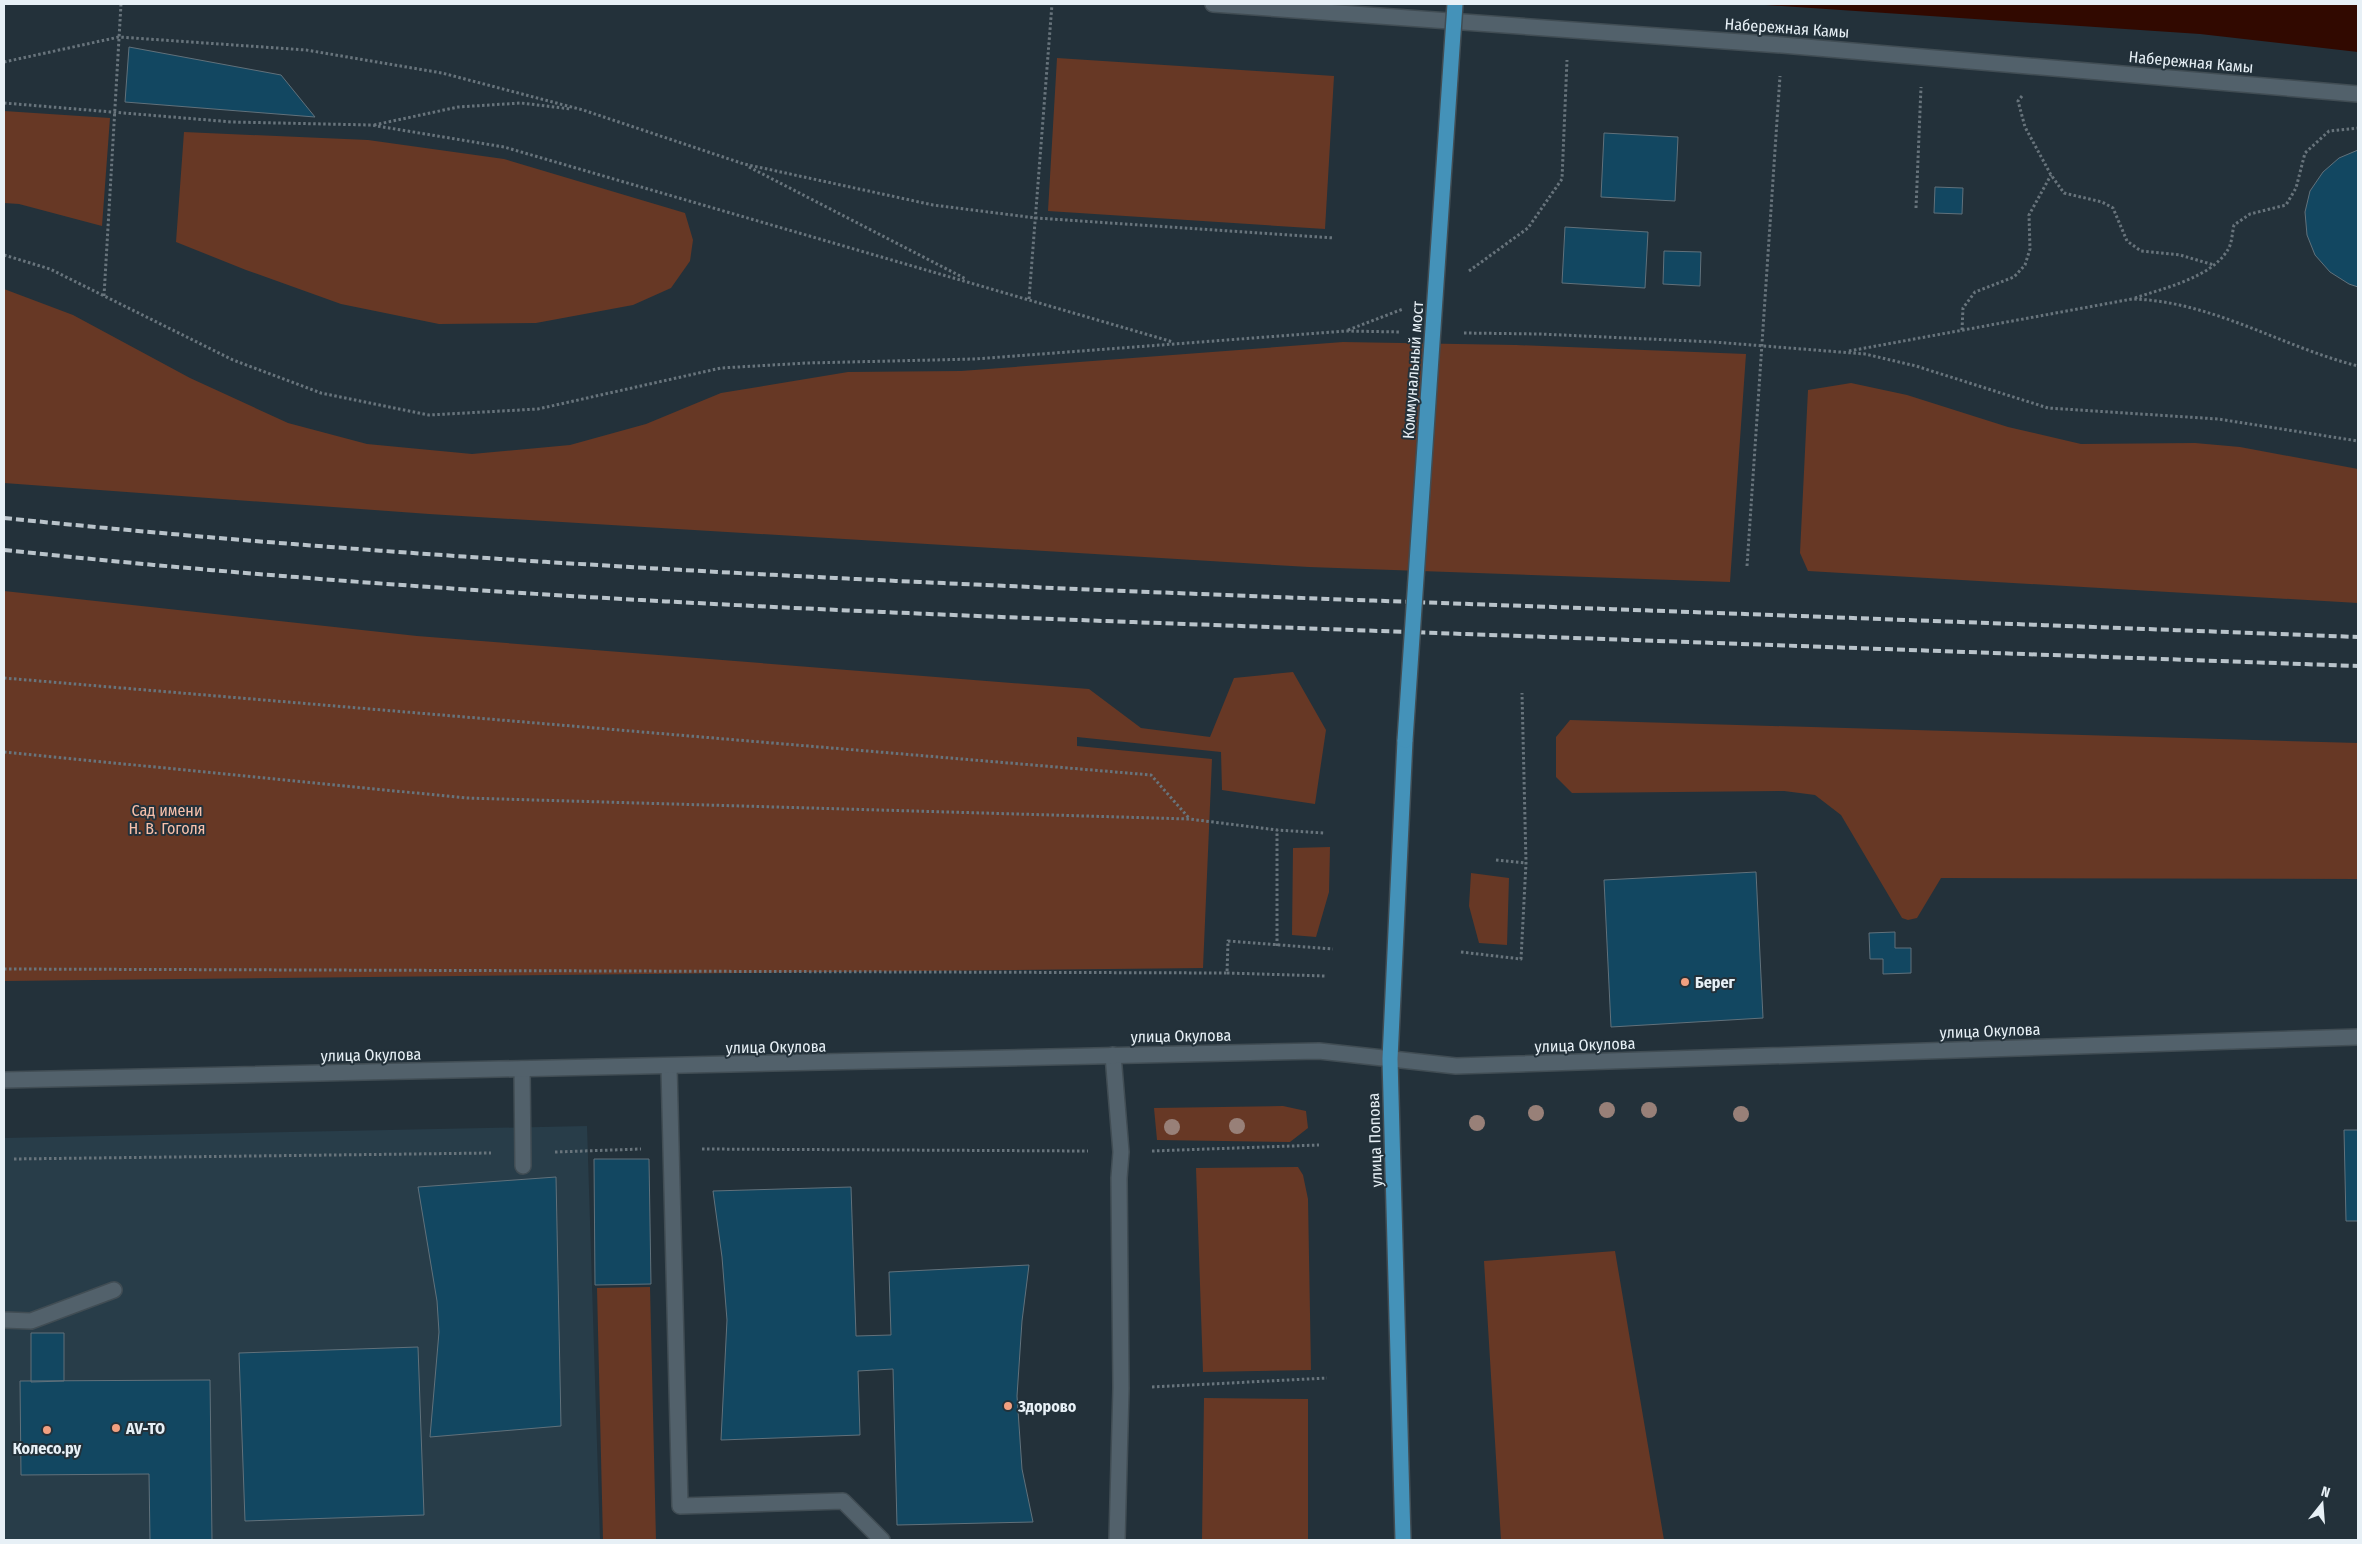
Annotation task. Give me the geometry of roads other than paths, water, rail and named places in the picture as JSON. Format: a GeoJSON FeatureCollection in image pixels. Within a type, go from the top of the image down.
{"type":"FeatureCollection","features":[{"type":"Feature","properties":{"kind":"main road","name":"Коммунальный мост"},"geometry":{"type":"LineString","coordinates":[[1405,740],[1456,4]]}},
{"type":"Feature","properties":{"kind":"main road","name":"улица Попова"},"geometry":{"type":"LineString","coordinates":[[1403,1540],[1390,1058],[1405,740]]}},
{"type":"Feature","properties":{"kind":"street","name":"Набережная Камы"},"geometry":{"type":"LineString","coordinates":[[1214,4],[1782,45],[2358,94]]}},
{"type":"Feature","properties":{"kind":"street","name":"улица Окулова"},"geometry":{"type":"LineString","coordinates":[[4,1080],[669,1067],[1320,1051],[1456,1066],[2358,1037]]}},
{"type":"Feature","properties":{"kind":"street"},"geometry":{"type":"LineString","coordinates":[[1113,1055],[1121,1152],[1119,1178],[1121,1388],[1117,1540]]}},
{"type":"Feature","properties":{"kind":"street"},"geometry":{"type":"LineString","coordinates":[[669,1067],[680,1506],[843,1501],[882,1540]]}},
{"type":"Feature","properties":{"kind":"street"},"geometry":{"type":"LineString","coordinates":[[522,1069],[523,1166]]}},
{"type":"Feature","properties":{"kind":"street"},"geometry":{"type":"LineString","coordinates":[[4,1320],[31,1321],[114,1290]]}},
{"type":"Feature","properties":{"kind":"railway"},"geometry":{"type":"LineString","coordinates":[[4,518],[334,547],[500,559],[831,578],[1328,599],[2358,637]]}},
{"type":"Feature","properties":{"kind":"railway"},"geometry":{"type":"LineString","coordinates":[[4,550],[320,579],[636,600],[794,608],[2358,666]]}},
{"type":"Feature","properties":{"kind":"place","name":"Берег"},"geometry":{"type":"Point","coordinates":[1685,982]}},
{"type":"Feature","properties":{"kind":"place","name":"Здорово"},"geometry":{"type":"Point","coordinates":[1008,1406]}},
{"type":"Feature","properties":{"kind":"place","name":"AV-TO"},"geometry":{"type":"Point","coordinates":[116,1428]}},
{"type":"Feature","properties":{"kind":"place","name":"Колесо.ру"},"geometry":{"type":"Point","coordinates":[47,1430]}},
{"type":"Feature","properties":{"kind":"park label","name":"Сад имени Н. В. Гоголя"},"geometry":{"type":"Point","coordinates":[167,819]}}]}
